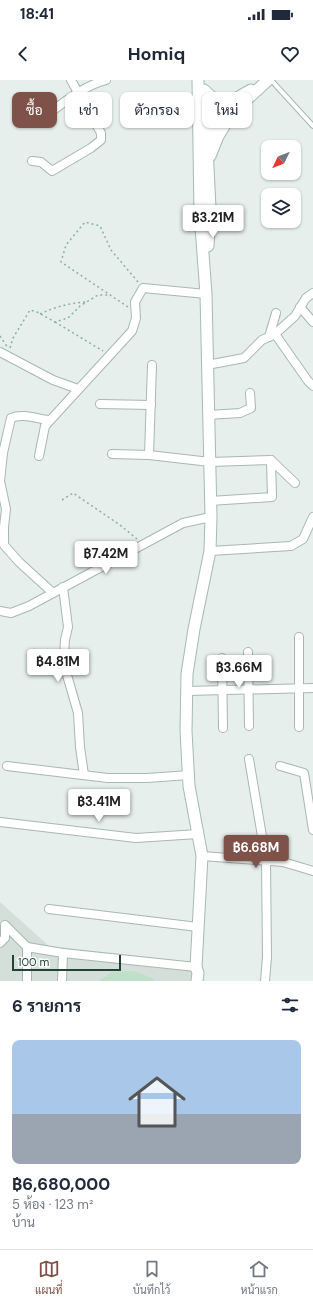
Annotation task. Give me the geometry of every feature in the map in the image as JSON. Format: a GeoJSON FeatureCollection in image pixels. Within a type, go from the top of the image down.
{"type":"FeatureCollection","features":[{"type":"Feature","properties":{"kind":"main road"},"geometry":{"type":"LineString","coordinates":[[198,80],[203,134],[209,161]]}},
{"type":"Feature","properties":{"kind":"main road"},"geometry":{"type":"LineString","coordinates":[[248,92],[269,80]]}},
{"type":"Feature","properties":{"kind":"main road"},"geometry":{"type":"LineString","coordinates":[[252,96],[269,80]]}},
{"type":"Feature","properties":{"kind":"main road"},"geometry":{"type":"LineString","coordinates":[[197,981],[198,973],[196,967],[202,856],[190,786],[186,731],[187,674],[194,628],[210,551],[211,517],[203,85]]}},
{"type":"Feature","properties":{"kind":"main road"},"geometry":{"type":"LineString","coordinates":[[203,134],[208,128]]}},
{"type":"Feature","properties":{"kind":"main road"},"geometry":{"type":"LineString","coordinates":[[203,134],[211,128]]}},
{"type":"Feature","properties":{"kind":"main road"},"geometry":{"type":"LineString","coordinates":[[204,184],[209,161],[218,136],[223,128]]}},
{"type":"Feature","properties":{"kind":"street"},"geometry":{"type":"LineString","coordinates":[[71,80],[78,92],[92,84],[106,80]]}},
{"type":"Feature","properties":{"kind":"street"},"geometry":{"type":"LineString","coordinates":[[32,161],[41,162],[52,171],[92,148],[101,140],[101,133],[98,128]]}},
{"type":"Feature","properties":{"kind":"street"},"geometry":{"type":"LineString","coordinates":[[39,456],[45,426],[49,420],[132,331],[136,318],[134,302],[143,288],[206,294]]}},
{"type":"Feature","properties":{"kind":"street"},"geometry":{"type":"LineString","coordinates":[[207,365],[244,358],[262,340],[272,335],[295,316],[306,298],[313,293]]}},
{"type":"Feature","properties":{"kind":"street"},"geometry":{"type":"LineString","coordinates":[[300,307],[313,322]]}},
{"type":"Feature","properties":{"kind":"street"},"geometry":{"type":"LineString","coordinates":[[272,335],[276,313]]}},
{"type":"Feature","properties":{"kind":"street"},"geometry":{"type":"LineString","coordinates":[[272,335],[311,381]]}},
{"type":"Feature","properties":{"kind":"street"},"geometry":{"type":"LineString","coordinates":[[0,352],[53,380],[78,389]]}},
{"type":"Feature","properties":{"kind":"street"},"geometry":{"type":"LineString","coordinates":[[149,455],[152,365]]}},
{"type":"Feature","properties":{"kind":"street"},"geometry":{"type":"LineString","coordinates":[[208,415],[240,413],[251,408],[250,393]]}},
{"type":"Feature","properties":{"kind":"street"},"geometry":{"type":"LineString","coordinates":[[100,404],[151,405]]}},
{"type":"Feature","properties":{"kind":"street"},"geometry":{"type":"LineString","coordinates":[[49,420],[19,415],[11,418],[3,453],[0,481],[6,509],[4,545],[19,562],[53,593]]}},
{"type":"Feature","properties":{"kind":"street"},"geometry":{"type":"LineString","coordinates":[[112,454],[149,455],[210,462],[271,460],[295,483]]}},
{"type":"Feature","properties":{"kind":"street"},"geometry":{"type":"LineString","coordinates":[[210,501],[272,497],[271,460]]}},
{"type":"Feature","properties":{"kind":"street"},"geometry":{"type":"LineString","coordinates":[[210,551],[290,546],[303,539],[313,516]]}},
{"type":"Feature","properties":{"kind":"street"},"geometry":{"type":"LineString","coordinates":[[0,611],[11,612],[29,606],[183,523],[211,517]]}},
{"type":"Feature","properties":{"kind":"street"},"geometry":{"type":"LineString","coordinates":[[63,587],[68,627],[64,656],[67,675],[78,713],[80,747],[84,775]]}},
{"type":"Feature","properties":{"kind":"street"},"geometry":{"type":"LineString","coordinates":[[299,637],[299,727]]}},
{"type":"Feature","properties":{"kind":"street"},"geometry":{"type":"LineString","coordinates":[[248,652],[249,726]]}},
{"type":"Feature","properties":{"kind":"street"},"geometry":{"type":"LineString","coordinates":[[222,658],[223,728]]}},
{"type":"Feature","properties":{"kind":"street"},"geometry":{"type":"LineString","coordinates":[[187,691],[313,688]]}},
{"type":"Feature","properties":{"kind":"street"},"geometry":{"type":"LineString","coordinates":[[249,759],[266,860],[267,957],[265,981]]}},
{"type":"Feature","properties":{"kind":"street"},"geometry":{"type":"LineString","coordinates":[[7,766],[108,778],[147,778],[189,775]]}},
{"type":"Feature","properties":{"kind":"street"},"geometry":{"type":"LineString","coordinates":[[280,766],[304,773],[313,830]]}},
{"type":"Feature","properties":{"kind":"street"},"geometry":{"type":"LineString","coordinates":[[0,822],[136,838],[198,834]]}},
{"type":"Feature","properties":{"kind":"street"},"geometry":{"type":"LineString","coordinates":[[202,856],[283,862],[313,871]]}},
{"type":"Feature","properties":{"kind":"street"},"geometry":{"type":"LineString","coordinates":[[49,909],[198,927]]}},
{"type":"Feature","properties":{"kind":"street"},"geometry":{"type":"LineString","coordinates":[[0,943],[5,938],[3,923]]}},
{"type":"Feature","properties":{"kind":"street"},"geometry":{"type":"LineString","coordinates":[[3,923],[27,946],[63,952],[196,967]]}},
{"type":"Feature","properties":{"kind":"street"},"geometry":{"type":"LineString","coordinates":[[27,946],[27,981]]}},
{"type":"Feature","properties":{"kind":"street"},"geometry":{"type":"LineString","coordinates":[[62,981],[63,952]]}},
{"type":"Feature","properties":{"kind":"lane"},"geometry":{"type":"LineString","coordinates":[[269,80],[313,126]]}},
{"type":"Feature","properties":{"kind":"path"},"geometry":{"type":"LineString","coordinates":[[136,312],[61,262],[66,245],[85,222],[100,226],[111,250],[143,288]]}},
{"type":"Feature","properties":{"kind":"path"},"geometry":{"type":"LineString","coordinates":[[55,322],[68,318],[80,306],[98,295],[110,295]]}},
{"type":"Feature","properties":{"kind":"path"},"geometry":{"type":"LineString","coordinates":[[40,314],[54,307],[75,302],[88,302]]}},
{"type":"Feature","properties":{"kind":"path"},"geometry":{"type":"LineString","coordinates":[[10,351],[13,338],[30,310],[55,322],[110,355]]}},
{"type":"Feature","properties":{"kind":"path"},"geometry":{"type":"LineString","coordinates":[[62,500],[72,493],[120,525],[143,544]]}},
{"type":"Feature","properties":{"kind":"shaded area"},"geometry":{"type":"Polygon","coordinates":[[[0,902],[49,946],[193,962],[192,981],[0,981],[0,902]]]}},
{"type":"Feature","properties":{"kind":"green space"},"geometry":{"type":"Polygon","coordinates":[[[134,971],[152,978],[155,981],[99,981],[112,972],[134,971]]]}}]}
